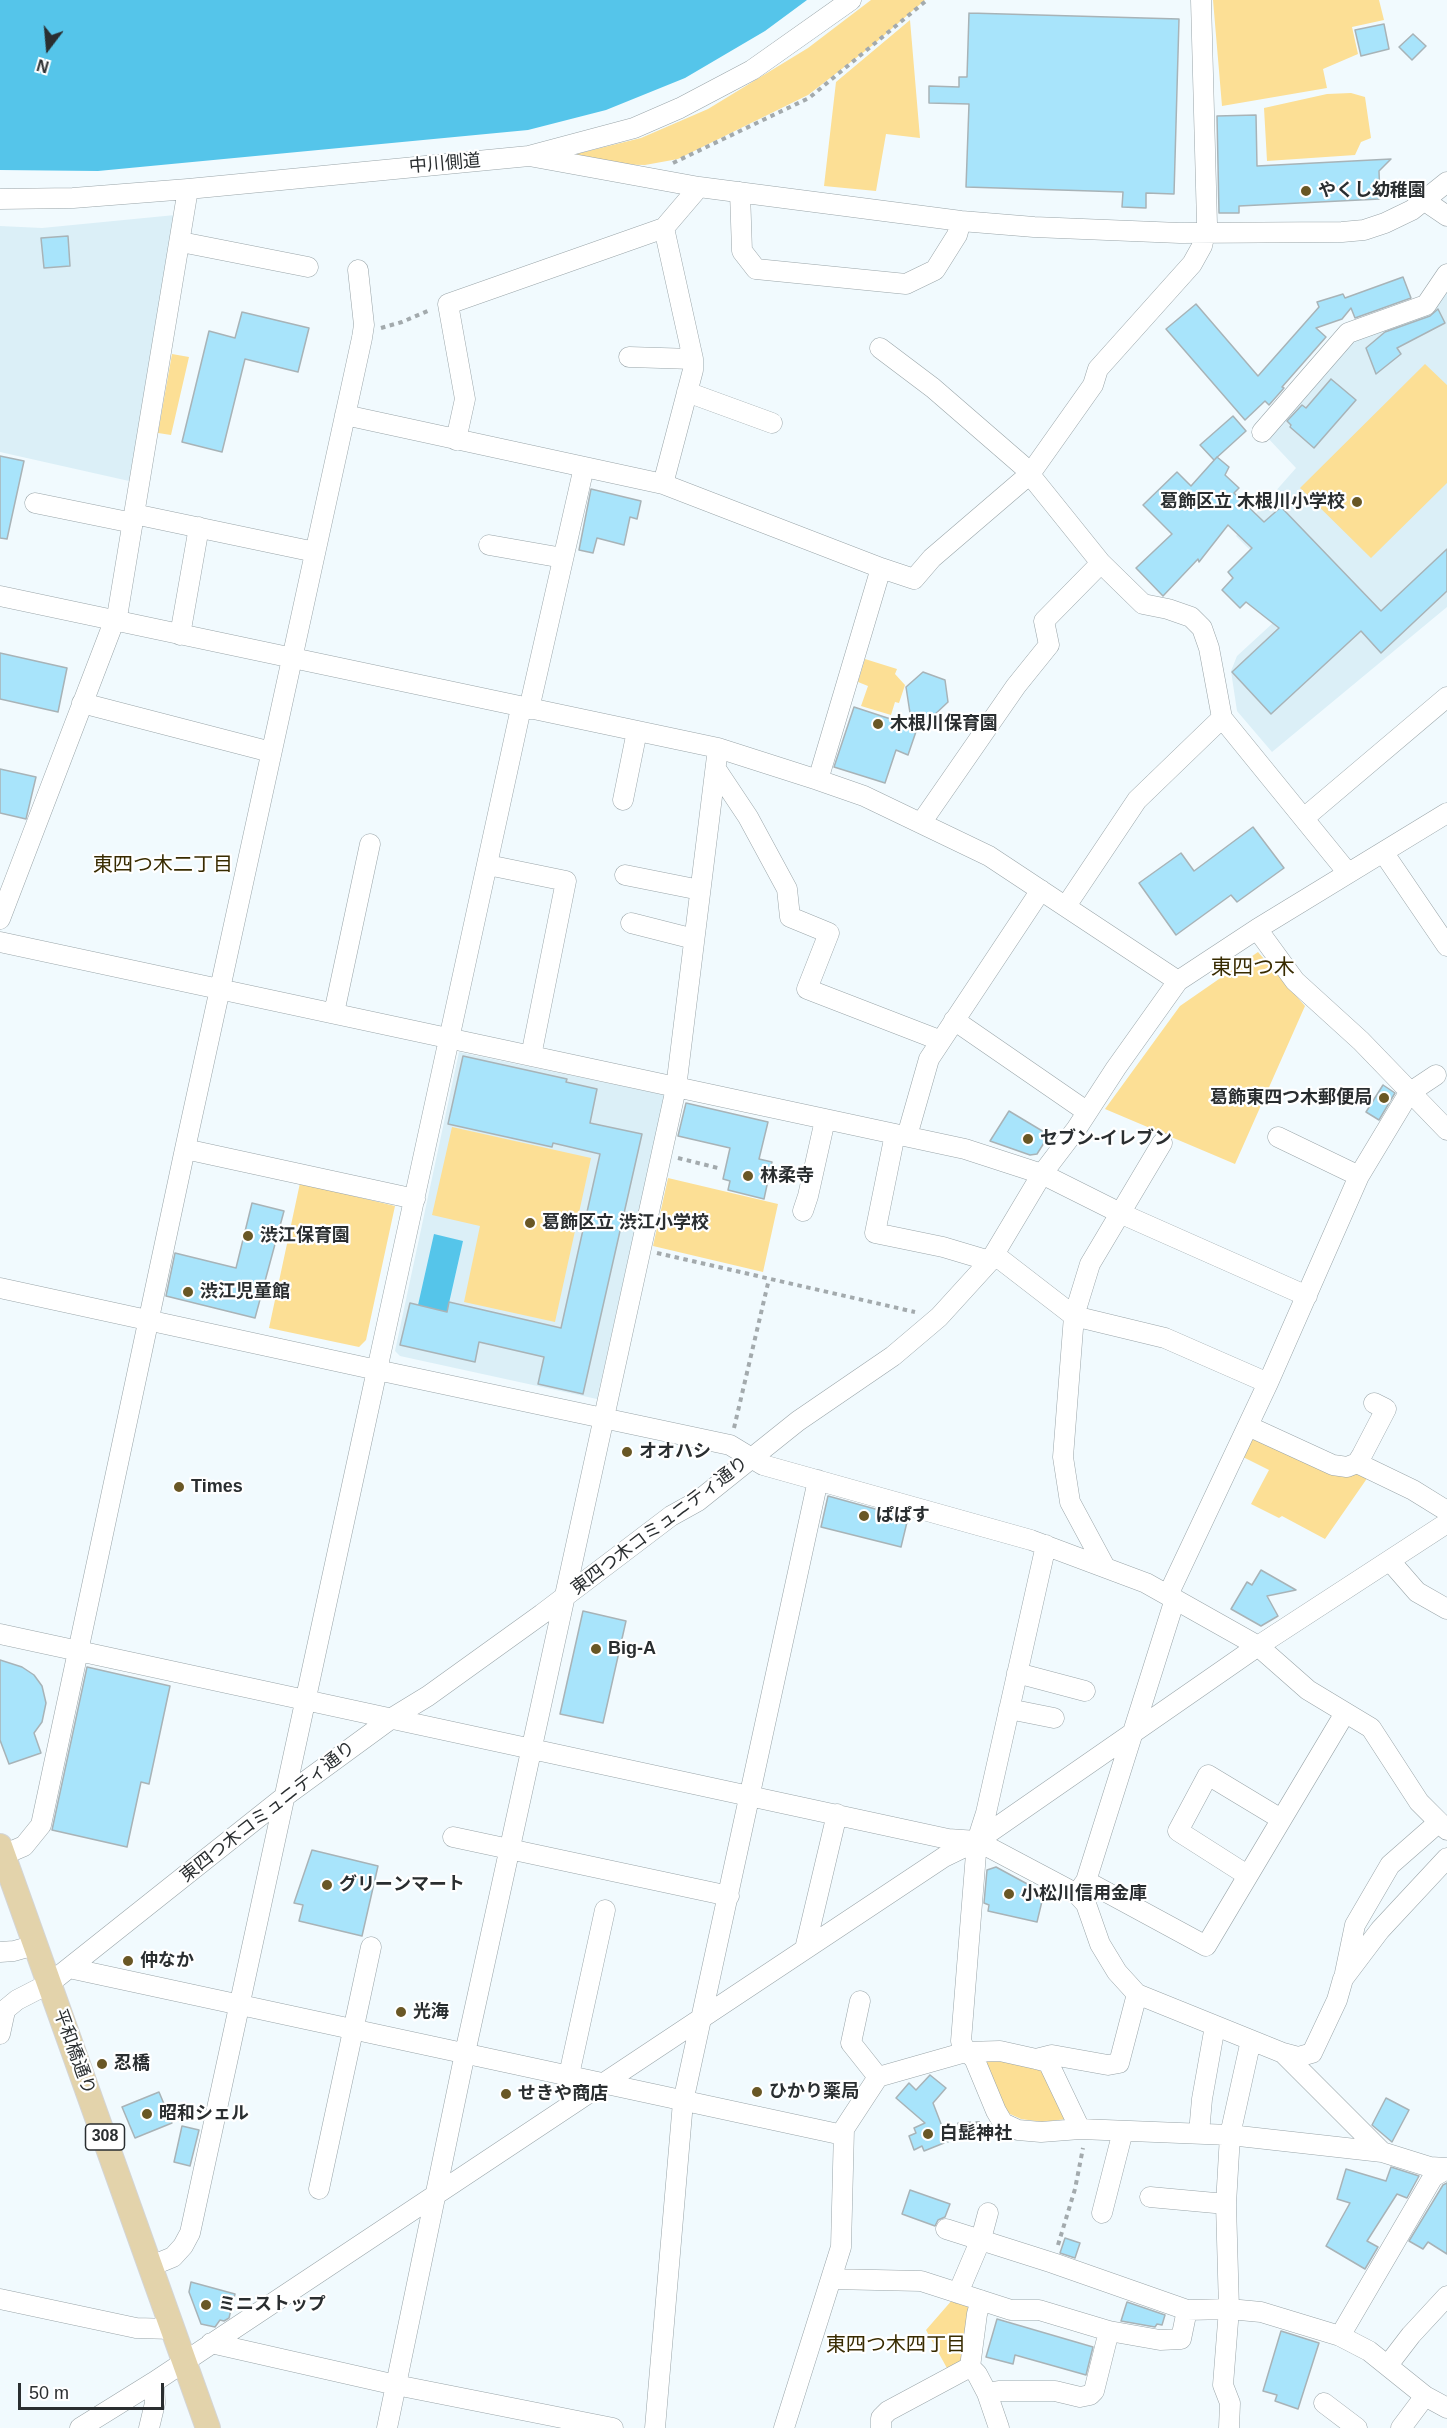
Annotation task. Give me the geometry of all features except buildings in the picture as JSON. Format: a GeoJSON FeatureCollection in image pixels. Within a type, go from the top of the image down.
{"type":"FeatureCollection","features":[{"type":"Feature","properties":{"kind":"main road","name":"平和橋通り"},"geometry":{"type":"LineString","coordinates":[[2,1850],[208,2428]]}},
{"type":"Feature","properties":{"kind":"street","name":"中川側道"},"geometry":{"type":"LineString","coordinates":[[0,199],[73,198],[188,189],[529,156],[634,128],[680,108],[752,70],[851,0]]}},
{"type":"Feature","properties":{"kind":"street"},"geometry":{"type":"LineString","coordinates":[[345,415],[663,484],[914,579],[932,558],[1030,474],[1093,385],[1098,369],[1192,264],[1206,234],[1201,0]]}},
{"type":"Feature","properties":{"kind":"street"},"geometry":{"type":"LineString","coordinates":[[529,156],[699,187],[961,221],[1034,227],[1206,234],[1364,230],[1385,223],[1425,201],[1447,182]]}},
{"type":"Feature","properties":{"kind":"street"},"geometry":{"type":"LineString","coordinates":[[456,440],[465,399],[447,304],[664,228],[699,187]]}},
{"type":"Feature","properties":{"kind":"street"},"geometry":{"type":"LineString","coordinates":[[0,919],[118,611],[188,189]]}},
{"type":"Feature","properties":{"kind":"street"},"geometry":{"type":"LineString","coordinates":[[740,192],[742,251],[756,269],[906,284],[935,270],[957,235],[961,221]]}},
{"type":"Feature","properties":{"kind":"street"},"geometry":{"type":"LineString","coordinates":[[1425,201],[1447,216]]}},
{"type":"Feature","properties":{"kind":"street"},"geometry":{"type":"LineString","coordinates":[[663,484],[687,392],[693,359],[664,228]]}},
{"type":"Feature","properties":{"kind":"street"},"geometry":{"type":"LineString","coordinates":[[181,242],[308,267]]}},
{"type":"Feature","properties":{"kind":"street"},"geometry":{"type":"LineString","coordinates":[[2,1850],[24,1846],[41,1826],[185,1149],[363,336],[358,270]]}},
{"type":"Feature","properties":{"kind":"street"},"geometry":{"type":"LineString","coordinates":[[1262,432],[1348,333],[1426,305],[1447,274]]}},
{"type":"Feature","properties":{"kind":"street"},"geometry":{"type":"LineString","coordinates":[[880,348],[933,388],[1030,474],[1101,563],[1143,604],[1191,617],[1202,628],[1209,648],[1222,718],[1348,873]]}},
{"type":"Feature","properties":{"kind":"street"},"geometry":{"type":"LineString","coordinates":[[629,357],[693,359]]}},
{"type":"Feature","properties":{"kind":"street"},"geometry":{"type":"LineString","coordinates":[[687,392],[772,423]]}},
{"type":"Feature","properties":{"kind":"street"},"geometry":{"type":"LineString","coordinates":[[151,2266],[173,2257],[183,2246],[190,2233],[449,1038],[525,708],[584,467]]}},
{"type":"Feature","properties":{"kind":"street"},"geometry":{"type":"LineString","coordinates":[[36,503],[200,527],[315,552]]}},
{"type":"Feature","properties":{"kind":"street"},"geometry":{"type":"LineString","coordinates":[[180,635],[200,527]]}},
{"type":"Feature","properties":{"kind":"street"},"geometry":{"type":"LineString","coordinates":[[489,545],[563,558]]}},
{"type":"Feature","properties":{"kind":"street"},"geometry":{"type":"LineString","coordinates":[[921,823],[1016,686],[1049,645],[1044,621],[1101,563]]}},
{"type":"Feature","properties":{"kind":"street"},"geometry":{"type":"LineString","coordinates":[[818,780],[881,568]]}},
{"type":"Feature","properties":{"kind":"street"},"geometry":{"type":"LineString","coordinates":[[0,596],[718,748],[818,780],[864,796],[988,855],[1178,981]]}},
{"type":"Feature","properties":{"kind":"street"},"geometry":{"type":"LineString","coordinates":[[1304,818],[1447,697]]}},
{"type":"Feature","properties":{"kind":"street"},"geometry":{"type":"LineString","coordinates":[[82,703],[271,752]]}},
{"type":"Feature","properties":{"kind":"street"},"geometry":{"type":"LineString","coordinates":[[1066,906],[1137,800],[1222,718]]}},
{"type":"Feature","properties":{"kind":"street"},"geometry":{"type":"LineString","coordinates":[[622,800],[637,731]]}},
{"type":"Feature","properties":{"kind":"street"},"geometry":{"type":"LineString","coordinates":[[387,2428],[465,2053],[676,1088],[718,748]]}},
{"type":"Feature","properties":{"kind":"street"},"geometry":{"type":"LineString","coordinates":[[716,769],[748,817],[787,889],[790,917],[829,933],[807,989],[939,1040]]}},
{"type":"Feature","properties":{"kind":"street","name":"東四つ木コミュニティ通り"},"geometry":{"type":"LineString","coordinates":[[3,2012],[17,2000],[50,1983],[284,1797],[392,1718],[473,1664],[671,1516],[698,1501],[798,1421],[893,1356],[939,1317],[993,1258],[1042,1174],[1077,1128],[1086,1111],[1144,1032],[1154,1012],[1178,981],[1257,929],[1447,813]]}},
{"type":"Feature","properties":{"kind":"street"},"geometry":{"type":"LineString","coordinates":[[334,1013],[370,844]]}},
{"type":"Feature","properties":{"kind":"street"},"geometry":{"type":"LineString","coordinates":[[1383,852],[1447,946]]}},
{"type":"Feature","properties":{"kind":"street"},"geometry":{"type":"LineString","coordinates":[[488,865],[566,881],[531,1056]]}},
{"type":"Feature","properties":{"kind":"street"},"geometry":{"type":"LineString","coordinates":[[625,876],[700,890]]}},
{"type":"Feature","properties":{"kind":"street"},"geometry":{"type":"LineString","coordinates":[[1041,890],[939,1040],[929,1059],[901,1135],[875,1233],[993,1258],[1074,1316],[1165,1338],[1268,1383]]}},
{"type":"Feature","properties":{"kind":"street"},"geometry":{"type":"LineString","coordinates":[[631,922],[694,939]]}},
{"type":"Feature","properties":{"kind":"street"},"geometry":{"type":"LineString","coordinates":[[1257,929],[1295,981],[1361,1041],[1447,1130]]}},
{"type":"Feature","properties":{"kind":"street"},"geometry":{"type":"LineString","coordinates":[[0,942],[965,1149],[1042,1174],[1122,1214],[1307,1296]]}},
{"type":"Feature","properties":{"kind":"street"},"geometry":{"type":"LineString","coordinates":[[954,1020],[1086,1111]]}},
{"type":"Feature","properties":{"kind":"street"},"geometry":{"type":"LineString","coordinates":[[0,1288],[730,1445],[763,1465],[1046,1545],[1105,1567],[1146,1583],[1172,1597],[1258,1646],[1308,1689],[1371,1728],[1419,1802],[1443,1826],[1390,1865],[1355,1925],[1338,2000],[1312,2053],[1298,2057],[1137,1994],[1117,1972],[1100,1944],[1082,1888],[1172,1597],[1359,1176],[1409,1093],[1436,1075]]}},
{"type":"Feature","properties":{"kind":"street"},"geometry":{"type":"LineString","coordinates":[[803,1211],[825,1120]]}},
{"type":"Feature","properties":{"kind":"street"},"geometry":{"type":"LineString","coordinates":[[1278,1137],[1359,1176]]}},
{"type":"Feature","properties":{"kind":"street"},"geometry":{"type":"LineString","coordinates":[[1105,1567],[1070,1502],[1064,1457],[1074,1316],[1090,1264],[1122,1214],[1162,1143]]}},
{"type":"Feature","properties":{"kind":"street"},"geometry":{"type":"LineString","coordinates":[[185,1149],[415,1199]]}},
{"type":"Feature","properties":{"kind":"street"},"geometry":{"type":"LineString","coordinates":[[1248,1426],[1333,1465],[1347,1467],[1357,1463],[1386,1409],[1374,1403]]}},
{"type":"Feature","properties":{"kind":"street"},"geometry":{"type":"LineString","coordinates":[[1357,1463],[1413,1490],[1447,1511]]}},
{"type":"Feature","properties":{"kind":"street"},"geometry":{"type":"LineString","coordinates":[[655,2428],[683,2102],[818,1480]]}},
{"type":"Feature","properties":{"kind":"street"},"geometry":{"type":"LineString","coordinates":[[80,2428],[154,2382],[944,1857],[977,1841],[1258,1646],[1447,1523]]}},
{"type":"Feature","properties":{"kind":"street"},"geometry":{"type":"LineString","coordinates":[[1046,1545],[986,1813],[977,1841],[961,2041],[966,2052],[974,2058],[1003,2123],[1018,2130],[1041,2132],[1083,2129],[1230,2135],[1382,2152],[1430,2168],[1447,2169]]}},
{"type":"Feature","properties":{"kind":"street"},"geometry":{"type":"LineString","coordinates":[[1390,1561],[1417,1592],[1447,1609]]}},
{"type":"Feature","properties":{"kind":"street"},"geometry":{"type":"LineString","coordinates":[[0,1634],[948,1839],[977,1841],[1206,1946],[1345,1713]]}},
{"type":"Feature","properties":{"kind":"street"},"geometry":{"type":"LineString","coordinates":[[1017,1673],[1085,1691]]}},
{"type":"Feature","properties":{"kind":"street"},"geometry":{"type":"LineString","coordinates":[[1009,1709],[1054,1718]]}},
{"type":"Feature","properties":{"kind":"street"},"geometry":{"type":"LineString","coordinates":[[1247,1875],[1178,1831],[1208,1775],[1281,1819]]}},
{"type":"Feature","properties":{"kind":"street"},"geometry":{"type":"LineString","coordinates":[[805,1949],[837,1814]]}},
{"type":"Feature","properties":{"kind":"street"},"geometry":{"type":"LineString","coordinates":[[453,1837],[729,1896]]}},
{"type":"Feature","properties":{"kind":"street"},"geometry":{"type":"LineString","coordinates":[[1343,1979],[1380,1930],[1447,1858]]}},
{"type":"Feature","properties":{"kind":"street"},"geometry":{"type":"LineString","coordinates":[[569,2075],[605,1910]]}},
{"type":"Feature","properties":{"kind":"street"},"geometry":{"type":"LineString","coordinates":[[0,1952],[35,1945]]}},
{"type":"Feature","properties":{"kind":"street"},"geometry":{"type":"LineString","coordinates":[[320,2189],[371,1947]]}},
{"type":"Feature","properties":{"kind":"street"},"geometry":{"type":"LineString","coordinates":[[69,1968],[843,2135]]}},
{"type":"Feature","properties":{"kind":"street"},"geometry":{"type":"LineString","coordinates":[[1036,2059],[1052,2055],[1108,2065],[1119,2063],[1137,1994]]}},
{"type":"Feature","properties":{"kind":"street"},"geometry":{"type":"LineString","coordinates":[[860,2001],[851,2043],[878,2077]]}},
{"type":"Feature","properties":{"kind":"street"},"geometry":{"type":"LineString","coordinates":[[0,2034],[3,2012]]}},
{"type":"Feature","properties":{"kind":"street"},"geometry":{"type":"LineString","coordinates":[[1199,2133],[1202,2099],[1215,2026]]}},
{"type":"Feature","properties":{"kind":"street"},"geometry":{"type":"LineString","coordinates":[[1229,2428],[1230,2403],[1224,2385],[1229,2309],[1226,2204],[1230,2135],[1251,2040]]}},
{"type":"Feature","properties":{"kind":"street"},"geometry":{"type":"LineString","coordinates":[[784,2428],[841,2247],[844,2129],[878,2077],[966,2052],[1000,2051],[1048,2062],[1083,2129]]}},
{"type":"Feature","properties":{"kind":"street"},"geometry":{"type":"LineString","coordinates":[[1283,2053],[1382,2152]]}},
{"type":"Feature","properties":{"kind":"street"},"geometry":{"type":"LineString","coordinates":[[1102,2213],[1123,2131]]}},
{"type":"Feature","properties":{"kind":"street"},"geometry":{"type":"LineString","coordinates":[[1340,2336],[1433,2177],[1447,2169]]}},
{"type":"Feature","properties":{"kind":"street"},"geometry":{"type":"LineString","coordinates":[[1150,2198],[1226,2204]]}},
{"type":"Feature","properties":{"kind":"street"},"geometry":{"type":"LineString","coordinates":[[958,2293],[981,2240],[988,2213]]}},
{"type":"Feature","properties":{"kind":"street"},"geometry":{"type":"LineString","coordinates":[[946,2229],[1053,2263],[1187,2310],[1229,2309],[1261,2312],[1340,2336],[1368,2351],[1425,2396],[1447,2408]]}},
{"type":"Feature","properties":{"kind":"street"},"geometry":{"type":"LineString","coordinates":[[831,2279],[921,2281],[1011,2310],[1039,2310],[1109,2331],[1160,2340],[1181,2339],[1187,2310]]}},
{"type":"Feature","properties":{"kind":"street"},"geometry":{"type":"LineString","coordinates":[[1388,2365],[1411,2335],[1447,2296]]}},
{"type":"Feature","properties":{"kind":"street"},"geometry":{"type":"LineString","coordinates":[[0,2299],[136,2328],[172,2329]]}},
{"type":"Feature","properties":{"kind":"street"},"geometry":{"type":"LineString","coordinates":[[970,2367],[976,2314],[981,2300]]}},
{"type":"Feature","properties":{"kind":"street"},"geometry":{"type":"LineString","coordinates":[[987,2393],[1054,2391],[1080,2397],[1090,2395],[1094,2391],[1109,2331]]}},
{"type":"Feature","properties":{"kind":"street"},"geometry":{"type":"LineString","coordinates":[[211,2343],[396,2385],[613,2428]]}},
{"type":"Feature","properties":{"kind":"street"},"geometry":{"type":"LineString","coordinates":[[970,2367],[977,2374],[987,2393],[999,2428]]}},
{"type":"Feature","properties":{"kind":"street"},"geometry":{"type":"LineString","coordinates":[[881,2428],[881,2418],[888,2411],[970,2367]]}},
{"type":"Feature","properties":{"kind":"street"},"geometry":{"type":"LineString","coordinates":[[149,2428],[155,2403],[154,2382]]}},
{"type":"Feature","properties":{"kind":"street"},"geometry":{"type":"LineString","coordinates":[[1401,2428],[1425,2396]]}},
{"type":"Feature","properties":{"kind":"street"},"geometry":{"type":"LineString","coordinates":[[1324,2403],[1357,2428]]}},
{"type":"Feature","properties":{"kind":"path"},"geometry":{"type":"LineString","coordinates":[[666,169],[808,98],[927,0]]}},
{"type":"Feature","properties":{"kind":"path"},"geometry":{"type":"LineString","coordinates":[[363,336],[447,304]]}},
{"type":"Feature","properties":{"kind":"path"},"geometry":{"type":"LineString","coordinates":[[662,1154],[718,1168]]}},
{"type":"Feature","properties":{"kind":"path"},"geometry":{"type":"LineString","coordinates":[[641,1249],[939,1317]]}},
{"type":"Feature","properties":{"kind":"path"},"geometry":{"type":"LineString","coordinates":[[730,1445],[769,1279]]}},
{"type":"Feature","properties":{"kind":"path"},"geometry":{"type":"LineString","coordinates":[[949,2127],[960,2124],[1003,2123]]}},
{"type":"Feature","properties":{"kind":"path"},"geometry":{"type":"LineString","coordinates":[[1053,2263],[1075,2188],[1083,2129]]}},
{"type":"Feature","properties":{"kind":"shaded area"},"geometry":{"type":"Polygon","coordinates":[[[871,0],[925,0],[873,45],[808,95],[678,159],[645,165],[602,164],[572,155],[641,138],[708,109],[808,48],[871,0]]]}},
{"type":"Feature","properties":{"kind":"shaded area"},"geometry":{"type":"Polygon","coordinates":[[[1213,0],[1379,0],[1384,20],[1352,27],[1358,54],[1323,69],[1327,88],[1222,106],[1213,0]]]}},
{"type":"Feature","properties":{"kind":"shaded area"},"geometry":{"type":"Polygon","coordinates":[[[910,20],[920,138],[886,134],[876,191],[824,186],[836,82],[910,20]]]}},
{"type":"Feature","properties":{"kind":"shaded area"},"geometry":{"type":"Polygon","coordinates":[[[1351,93],[1365,97],[1371,138],[1361,142],[1355,155],[1267,161],[1264,108],[1327,94],[1351,93]]]}},
{"type":"Feature","properties":{"kind":"shaded area"},"geometry":{"type":"Polygon","coordinates":[[[175,215],[129,481],[0,452],[0,226],[42,228],[175,215]]]}},
{"type":"Feature","properties":{"kind":"shaded area","name":"葛飾区立 木根川小学校"},"geometry":{"type":"Polygon","coordinates":[[[1447,289],[1447,607],[1272,752],[1237,711],[1231,671],[1237,656],[1299,599],[1236,536],[1296,468],[1266,436],[1352,338],[1447,289]]]}},
{"type":"Feature","properties":{"kind":"shaded area"},"geometry":{"type":"Polygon","coordinates":[[[172,354],[189,357],[171,435],[158,433],[172,354]]]}},
{"type":"Feature","properties":{"kind":"shaded area"},"geometry":{"type":"Polygon","coordinates":[[[1425,364],[1447,385],[1447,483],[1371,558],[1300,488],[1425,364]]]}},
{"type":"Feature","properties":{"kind":"shaded area"},"geometry":{"type":"Polygon","coordinates":[[[865,659],[897,669],[895,674],[905,685],[899,703],[895,702],[891,715],[861,706],[868,686],[858,682],[865,659]]]}},
{"type":"Feature","properties":{"kind":"shaded area"},"geometry":{"type":"Polygon","coordinates":[[[1258,952],[1305,1006],[1235,1164],[1105,1109],[1180,1006],[1258,952]]]}},
{"type":"Feature","properties":{"kind":"shaded area","name":"葛飾区立 渋江小学校"},"geometry":{"type":"Polygon","coordinates":[[[459,1052],[665,1095],[597,1399],[400,1356],[395,1351],[459,1052]]]}},
{"type":"Feature","properties":{"kind":"shaded area"},"geometry":{"type":"Polygon","coordinates":[[[452,1127],[591,1158],[555,1322],[464,1302],[480,1226],[432,1215],[452,1127]]]}},
{"type":"Feature","properties":{"kind":"shaded area"},"geometry":{"type":"Polygon","coordinates":[[[668,1178],[778,1204],[763,1272],[653,1246],[668,1178]]]}},
{"type":"Feature","properties":{"kind":"shaded area"},"geometry":{"type":"Polygon","coordinates":[[[300,1183],[395,1206],[366,1340],[359,1347],[269,1328],[300,1183]]]}},
{"type":"Feature","properties":{"kind":"shaded area"},"geometry":{"type":"Polygon","coordinates":[[[1252,1434],[1358,1471],[1368,1477],[1325,1539],[1282,1516],[1279,1518],[1251,1504],[1269,1470],[1241,1456],[1252,1434]]]}},
{"type":"Feature","properties":{"kind":"shaded area"},"geometry":{"type":"Polygon","coordinates":[[[987,2055],[1044,2068],[1066,2119],[1043,2122],[1021,2119],[1010,2114],[999,2103],[984,2061],[987,2055]]]}},
{"type":"Feature","properties":{"kind":"shaded area"},"geometry":{"type":"Polygon","coordinates":[[[953,2299],[969,2305],[971,2310],[963,2363],[948,2370],[926,2330],[953,2299]]]}},
{"type":"Feature","properties":{"kind":"water"},"geometry":{"type":"Polygon","coordinates":[[[0,0],[807,0],[765,31],[685,78],[606,110],[528,130],[98,171],[0,170],[0,0]]]}},
{"type":"Feature","properties":{"kind":"water"},"geometry":{"type":"Polygon","coordinates":[[[434,1234],[463,1241],[447,1312],[418,1305],[434,1234]]]}},
{"type":"Feature","properties":{"kind":"place","name":"やくし幼稚園"},"geometry":{"type":"Point","coordinates":[1306,191]}},
{"type":"Feature","properties":{"kind":"place","name":"葛飾区立 木根川小学校"},"geometry":{"type":"Point","coordinates":[1357,502]}},
{"type":"Feature","properties":{"kind":"place","name":"木根川保育園"},"geometry":{"type":"Point","coordinates":[878,724]}},
{"type":"Feature","properties":{"kind":"place","name":"葛飾東四つ木郵便局"},"geometry":{"type":"Point","coordinates":[1384,1098]}},
{"type":"Feature","properties":{"kind":"place","name":"セブン-イレブン"},"geometry":{"type":"Point","coordinates":[1028,1139]}},
{"type":"Feature","properties":{"kind":"place","name":"林柔寺"},"geometry":{"type":"Point","coordinates":[748,1176]}},
{"type":"Feature","properties":{"kind":"place","name":"葛飾区立 渋江小学校"},"geometry":{"type":"Point","coordinates":[530,1223]}},
{"type":"Feature","properties":{"kind":"place","name":"渋江保育園"},"geometry":{"type":"Point","coordinates":[248,1236]}},
{"type":"Feature","properties":{"kind":"place","name":"渋江児童館"},"geometry":{"type":"Point","coordinates":[188,1292]}},
{"type":"Feature","properties":{"kind":"place","name":"オオハシ"},"geometry":{"type":"Point","coordinates":[627,1452]}},
{"type":"Feature","properties":{"kind":"place","name":"Times"},"geometry":{"type":"Point","coordinates":[179,1487]}},
{"type":"Feature","properties":{"kind":"place","name":"ぱぱす"},"geometry":{"type":"Point","coordinates":[864,1516]}},
{"type":"Feature","properties":{"kind":"place","name":"Big-A"},"geometry":{"type":"Point","coordinates":[596,1649]}},
{"type":"Feature","properties":{"kind":"place","name":"グリーンマート"},"geometry":{"type":"Point","coordinates":[327,1885]}},
{"type":"Feature","properties":{"kind":"place","name":"小松川信用金庫"},"geometry":{"type":"Point","coordinates":[1009,1894]}},
{"type":"Feature","properties":{"kind":"place","name":"仲なか"},"geometry":{"type":"Point","coordinates":[128,1961]}},
{"type":"Feature","properties":{"kind":"place","name":"光海"},"geometry":{"type":"Point","coordinates":[401,2012]}},
{"type":"Feature","properties":{"kind":"place","name":"忍橋"},"geometry":{"type":"Point","coordinates":[102,2064]}},
{"type":"Feature","properties":{"kind":"place","name":"ひかり薬局"},"geometry":{"type":"Point","coordinates":[757,2092]}},
{"type":"Feature","properties":{"kind":"place","name":"せきや商店"},"geometry":{"type":"Point","coordinates":[506,2094]}},
{"type":"Feature","properties":{"kind":"place","name":"昭和シェル"},"geometry":{"type":"Point","coordinates":[147,2114]}},
{"type":"Feature","properties":{"kind":"place","name":"白髭神社"},"geometry":{"type":"Point","coordinates":[928,2134]}},
{"type":"Feature","properties":{"kind":"place","name":"ミニストップ"},"geometry":{"type":"Point","coordinates":[206,2305]}},
{"type":"Feature","properties":{"kind":"district","name":"東四つ木二丁目"},"geometry":{"type":"Point","coordinates":[163,865]}},
{"type":"Feature","properties":{"kind":"district","name":"東四つ木"},"geometry":{"type":"Point","coordinates":[1253,968]}},
{"type":"Feature","properties":{"kind":"district","name":"東四つ木四丁目"},"geometry":{"type":"Point","coordinates":[896,2345]}}]}
